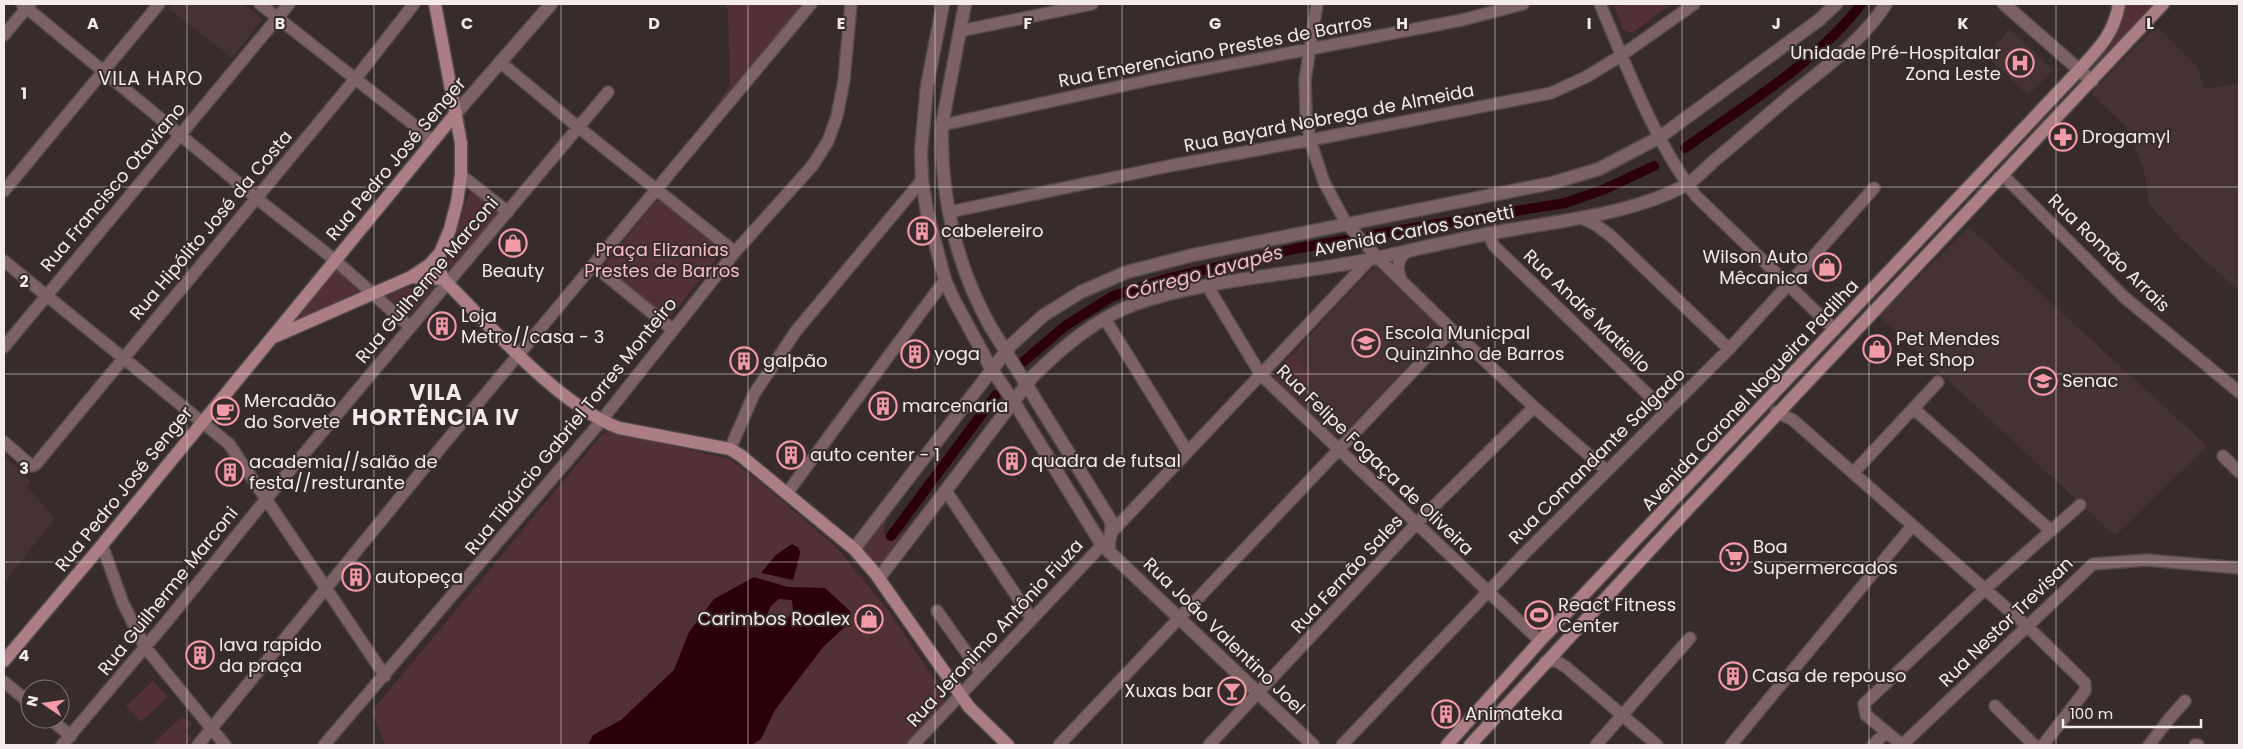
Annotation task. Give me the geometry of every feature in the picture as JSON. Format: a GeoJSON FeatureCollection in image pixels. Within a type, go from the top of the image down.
{"type":"FeatureCollection","features":[{"type":"Feature","properties":{"kind":"main road","name":"Avenida Coronel Nogueira Padilha"},"geometry":{"type":"LineString","coordinates":[[1447,745],[1540,641],[2079,70],[2112,30],[2119,4]]}},
{"type":"Feature","properties":{"kind":"main road"},"geometry":{"type":"LineString","coordinates":[[2143,24],[2153,4]]}},
{"type":"Feature","properties":{"kind":"main road","name":"Avenida Coronel Nogueira Padilha"},"geometry":{"type":"LineString","coordinates":[[1470,745],[1781,408],[2163,4]]}},
{"type":"Feature","properties":{"kind":"main road"},"geometry":{"type":"LineString","coordinates":[[435,7],[461,143],[461,175],[453,220],[438,263],[445,281],[519,355],[557,388],[601,421],[618,428],[730,449],[787,493],[854,549],[877,575],[960,696],[1008,745]]}},
{"type":"Feature","properties":{"kind":"main road","name":"Rua Pedro José Senger"},"geometry":{"type":"LineString","coordinates":[[4,661],[102,545],[456,113]]}},
{"type":"Feature","properties":{"kind":"main road"},"geometry":{"type":"LineString","coordinates":[[429,146],[442,137],[461,143]]}},
{"type":"Feature","properties":{"kind":"main road"},"geometry":{"type":"LineString","coordinates":[[411,277],[429,265],[440,253]]}},
{"type":"Feature","properties":{"kind":"main road"},"geometry":{"type":"LineString","coordinates":[[411,277],[445,281]]}},
{"type":"Feature","properties":{"kind":"main road","name":"Rua Pedro José Senger"},"geometry":{"type":"LineString","coordinates":[[271,338],[411,277]]}},
{"type":"Feature","properties":{"kind":"main road"},"geometry":{"type":"LineString","coordinates":[[1770,399],[1778,397],[1781,408]]}},
{"type":"Feature","properties":{"kind":"street"},"geometry":{"type":"LineString","coordinates":[[4,191],[159,4]]}},
{"type":"Feature","properties":{"kind":"street"},"geometry":{"type":"LineString","coordinates":[[260,4],[279,16],[423,132],[427,137],[429,146]]}},
{"type":"Feature","properties":{"kind":"street","name":"Rua Francisco Otaviano"},"geometry":{"type":"LineString","coordinates":[[4,347],[45,295],[289,4]]}},
{"type":"Feature","properties":{"kind":"street","name":"Rua Hipólito José da Costa"},"geometry":{"type":"LineString","coordinates":[[4,442],[32,466],[36,464],[356,78],[414,4]]}},
{"type":"Feature","properties":{"kind":"street"},"geometry":{"type":"LineString","coordinates":[[198,745],[443,445],[658,190],[811,4]]}},
{"type":"Feature","properties":{"kind":"street","name":"Rua Tibúrcio Gabriel Torres Monteiro"},"geometry":{"type":"LineString","coordinates":[[324,745],[385,676],[601,421],[735,252],[813,165],[828,142],[837,116],[844,80],[851,4]]}},
{"type":"Feature","properties":{"kind":"street","name":"Rua João Valentino Joel"},"geometry":{"type":"LineString","coordinates":[[942,4],[927,86],[921,151],[922,180],[927,212],[945,280],[962,317],[992,370],[1103,542],[1258,694],[1313,745]]}},
{"type":"Feature","properties":{"kind":"street"},"geometry":{"type":"LineString","coordinates":[[965,4],[942,125],[942,174],[949,212],[967,280],[977,302],[1027,385],[1116,520]]}},
{"type":"Feature","properties":{"kind":"street"},"geometry":{"type":"LineString","coordinates":[[960,31],[1092,4]]}},
{"type":"Feature","properties":{"kind":"street"},"geometry":{"type":"LineString","coordinates":[[1317,4],[1305,80],[1306,113],[1310,140],[1324,182],[1346,223],[1373,258],[1401,280],[1534,407],[1607,471]]}},
{"type":"Feature","properties":{"kind":"street","name":"Rua Emerenciano Prestes de Barros"},"geometry":{"type":"LineString","coordinates":[[942,125],[1158,78],[1462,20],[1522,4]]}},
{"type":"Feature","properties":{"kind":"street"},"geometry":{"type":"LineString","coordinates":[[1600,4],[1662,141],[1687,184],[1696,196],[1835,330]]}},
{"type":"Feature","properties":{"kind":"street","name":"Rua Bayard Nobrega de Almeida"},"geometry":{"type":"LineString","coordinates":[[949,212],[1174,165],[1551,92],[1586,77],[1622,55],[1694,4]]}},
{"type":"Feature","properties":{"kind":"street","name":"Avenida Carlos Sonetti"},"geometry":{"type":"LineString","coordinates":[[854,549],[1006,351],[1044,315],[1081,292],[1127,272],[1346,223],[1424,210],[1552,183],[1599,169],[1662,141],[1819,20],[1836,4]]}},
{"type":"Feature","properties":{"kind":"street","name":"Avenida Carlos Sonetti"},"geometry":{"type":"LineString","coordinates":[[877,575],[946,491],[1027,385],[1056,353],[1084,331],[1105,319],[1134,305],[1208,287],[1373,258],[1488,233],[1611,212],[1687,184],[1794,92],[1838,58],[1865,30],[1886,4]]}},
{"type":"Feature","properties":{"kind":"street"},"geometry":{"type":"LineString","coordinates":[[2004,4],[2092,81]]}},
{"type":"Feature","properties":{"kind":"street"},"geometry":{"type":"LineString","coordinates":[[4,35],[26,5],[103,72],[256,198],[335,260],[410,326]]}},
{"type":"Feature","properties":{"kind":"street","name":"Rua Pedro José Senger"},"geometry":{"type":"LineString","coordinates":[[456,113],[544,7]]}},
{"type":"Feature","properties":{"kind":"street"},"geometry":{"type":"LineString","coordinates":[[500,62],[578,127],[735,252]]}},
{"type":"Feature","properties":{"kind":"street","name":"Rua Guilherme Marconi"},"geometry":{"type":"LineString","coordinates":[[62,745],[410,326],[445,281],[508,212],[608,92]]}},
{"type":"Feature","properties":{"kind":"street"},"geometry":{"type":"LineString","coordinates":[[461,175],[508,212]]}},
{"type":"Feature","properties":{"kind":"street","name":"Rua Romão Arrais"},"geometry":{"type":"LineString","coordinates":[[2003,175],[2125,298],[2239,392]]}},
{"type":"Feature","properties":{"kind":"street"},"geometry":{"type":"LineString","coordinates":[[730,449],[754,394],[796,331],[922,180]]}},
{"type":"Feature","properties":{"kind":"street","name":"Rua Comandante Salgado"},"geometry":{"type":"LineString","coordinates":[[1342,745],[1488,592],[1665,411],[1729,349],[1788,286],[1874,188]]}},
{"type":"Feature","properties":{"kind":"street"},"geometry":{"type":"LineString","coordinates":[[1611,212],[1606,222],[1607,230],[1611,236]]}},
{"type":"Feature","properties":{"kind":"street"},"geometry":{"type":"LineString","coordinates":[[1581,218],[1596,225],[1611,236],[1729,349]]}},
{"type":"Feature","properties":{"kind":"street","name":"Rua André Matiello"},"geometry":{"type":"LineString","coordinates":[[1488,233],[1494,246],[1665,411]]}},
{"type":"Feature","properties":{"kind":"street"},"geometry":{"type":"LineString","coordinates":[[1401,280],[1398,264],[1400,257],[1409,250]]}},
{"type":"Feature","properties":{"kind":"street","name":"Rua Jeronimo Antônio Fiuza"},"geometry":{"type":"LineString","coordinates":[[913,745],[1103,542],[1100,524],[1116,520],[1187,451],[1373,258]]}},
{"type":"Feature","properties":{"kind":"street"},"geometry":{"type":"LineString","coordinates":[[4,261],[122,359],[229,444],[385,676]]}},
{"type":"Feature","properties":{"kind":"street"},"geometry":{"type":"LineString","coordinates":[[594,266],[673,330]]}},
{"type":"Feature","properties":{"kind":"street"},"geometry":{"type":"LineString","coordinates":[[787,493],[945,280]]}},
{"type":"Feature","properties":{"kind":"street","name":"Rua Felipe Fogaça de Oliveira"},"geometry":{"type":"LineString","coordinates":[[1208,287],[1261,375],[1540,641]]}},
{"type":"Feature","properties":{"kind":"street"},"geometry":{"type":"LineString","coordinates":[[1105,319],[1187,451]]}},
{"type":"Feature","properties":{"kind":"street"},"geometry":{"type":"LineString","coordinates":[[1059,745],[1452,330]]}},
{"type":"Feature","properties":{"kind":"street"},"geometry":{"type":"LineString","coordinates":[[1853,473],[1938,382]]}},
{"type":"Feature","properties":{"kind":"street","name":"Rua Fernão Sales"},"geometry":{"type":"LineString","coordinates":[[1209,745],[1417,524],[1534,407]]}},
{"type":"Feature","properties":{"kind":"street"},"geometry":{"type":"LineString","coordinates":[[1781,408],[2026,626],[2086,683],[2085,691],[2043,745]]}},
{"type":"Feature","properties":{"kind":"street"},"geometry":{"type":"LineString","coordinates":[[1914,409],[2050,530]]}},
{"type":"Feature","properties":{"kind":"street"},"geometry":{"type":"LineString","coordinates":[[2223,456],[2239,472]]}},
{"type":"Feature","properties":{"kind":"street"},"geometry":{"type":"LineString","coordinates":[[946,491],[1032,619]]}},
{"type":"Feature","properties":{"kind":"street"},"geometry":{"type":"LineString","coordinates":[[1902,745],[1866,715],[1864,704],[1984,590],[2050,530],[2080,506]]}},
{"type":"Feature","properties":{"kind":"street"},"geometry":{"type":"LineString","coordinates":[[1732,745],[1912,526]]}},
{"type":"Feature","properties":{"kind":"street"},"geometry":{"type":"LineString","coordinates":[[102,545],[123,603],[145,647],[225,745]]}},
{"type":"Feature","properties":{"kind":"street","name":"Rua Nestor Trevisan"},"geometry":{"type":"LineString","coordinates":[[1902,745],[2093,564],[2147,560],[2239,568]]}},
{"type":"Feature","properties":{"kind":"street"},"geometry":{"type":"LineString","coordinates":[[937,611],[981,673]]}},
{"type":"Feature","properties":{"kind":"street"},"geometry":{"type":"LineString","coordinates":[[1596,745],[1690,638]]}},
{"type":"Feature","properties":{"kind":"street"},"geometry":{"type":"LineString","coordinates":[[1561,645],[1559,656],[1566,667]]}},
{"type":"Feature","properties":{"kind":"street"},"geometry":{"type":"LineString","coordinates":[[1545,662],[1556,661],[1566,667],[1657,745]]}},
{"type":"Feature","properties":{"kind":"street"},"geometry":{"type":"LineString","coordinates":[[4,682],[20,695]]}},
{"type":"Feature","properties":{"kind":"street"},"geometry":{"type":"LineString","coordinates":[[2149,745],[2168,719],[2185,701]]}},
{"type":"Feature","properties":{"kind":"street"},"geometry":{"type":"LineString","coordinates":[[1995,706],[2034,745]]}},
{"type":"Feature","properties":{"kind":"street"},"geometry":{"type":"LineString","coordinates":[[62,729],[71,736]]}},
{"type":"Feature","properties":{"kind":"street"},"geometry":{"type":"LineString","coordinates":[[1873,745],[1886,732]]}},
{"type":"Feature","properties":{"kind":"shaded area"},"geometry":{"type":"Polygon","coordinates":[[[172,4],[243,4],[263,19],[232,58],[168,8],[172,4]]]}},
{"type":"Feature","properties":{"kind":"shaded area"},"geometry":{"type":"Polygon","coordinates":[[[2156,26],[2199,68],[2203,89],[2239,84],[2239,291],[2180,238],[2149,204],[2144,170],[2127,128],[2091,93],[2156,26]]]}},
{"type":"Feature","properties":{"kind":"shaded area","name":"Unidade Pré-Hospitalar Zona Leste"},"geometry":{"type":"Polygon","coordinates":[[[2010,29],[2053,70],[2028,95],[1986,56],[2010,29]]]}},
{"type":"Feature","properties":{"kind":"shaded area","name":"Senac"},"geometry":{"type":"Polygon","coordinates":[[[1969,227],[2207,446],[2115,536],[1879,316],[1969,227]]]}},
{"type":"Feature","properties":{"kind":"shaded area","name":"Escola Municpal Quinzinho de Barros"},"geometry":{"type":"Polygon","coordinates":[[[1378,265],[1441,329],[1343,435],[1338,436],[1334,435],[1294,397],[1313,375],[1292,354],[1378,265]]]}},
{"type":"Feature","properties":{"kind":"shaded area"},"geometry":{"type":"Polygon","coordinates":[[[4,455],[31,482],[27,487],[55,518],[4,583],[4,455]]]}},
{"type":"Feature","properties":{"kind":"shaded area"},"geometry":{"type":"Polygon","coordinates":[[[792,544],[799,548],[800,554],[793,580],[761,573],[776,555],[792,544]]]}},
{"type":"Feature","properties":{"kind":"shaded area"},"geometry":{"type":"Polygon","coordinates":[[[754,577],[788,587],[825,588],[850,611],[847,625],[823,647],[775,710],[761,739],[752,745],[588,745],[593,735],[621,720],[674,670],[689,632],[714,599],[754,577]],[[779,599],[776,601],[769,610],[768,619],[776,623],[788,618],[793,610],[792,600],[779,599]]]}},
{"type":"Feature","properties":{"kind":"green space"},"geometry":{"type":"Polygon","coordinates":[[[724,4],[803,4],[702,125],[730,85],[728,11],[724,4]]]}},
{"type":"Feature","properties":{"kind":"green space"},"geometry":{"type":"Polygon","coordinates":[[[1619,4],[1665,4],[1668,7],[1632,33],[1623,30],[1615,7],[1619,4]]]}},
{"type":"Feature","properties":{"kind":"green space"},"geometry":{"type":"Polygon","coordinates":[[[2125,4],[2156,4],[2090,74],[2086,71],[2116,33],[2125,4]]]}},
{"type":"Feature","properties":{"kind":"green space"},"geometry":{"type":"Polygon","coordinates":[[[470,189],[498,210],[499,213],[452,270],[448,265],[449,258],[470,189]]]}},
{"type":"Feature","properties":{"kind":"green space","name":"Praça Elizanias Prestes de Barros"},"geometry":{"type":"Polygon","coordinates":[[[655,202],[662,202],[719,248],[721,253],[670,317],[667,318],[609,272],[606,263],[655,202]]]}},
{"type":"Feature","properties":{"kind":"green space"},"geometry":{"type":"Polygon","coordinates":[[[334,267],[359,292],[289,324],[334,267]]]}},
{"type":"Feature","properties":{"kind":"green space"},"geometry":{"type":"Polygon","coordinates":[[[422,285],[433,289],[408,317],[387,296],[399,290],[422,285]]]}},
{"type":"Feature","properties":{"kind":"green space"},"geometry":{"type":"Polygon","coordinates":[[[1292,354],[1314,375],[1294,397],[1274,378],[1276,371],[1292,354]]]}},
{"type":"Feature","properties":{"kind":"green space"},"geometry":{"type":"Polygon","coordinates":[[[606,432],[730,459],[765,486],[837,548],[888,610],[945,695],[944,703],[905,745],[385,745],[372,711],[606,432]]]}},
{"type":"Feature","properties":{"kind":"green space"},"geometry":{"type":"Polygon","coordinates":[[[887,515],[883,533],[887,540],[906,530],[888,557],[878,563],[869,559],[864,554],[864,548],[870,534],[887,515]]]}},
{"type":"Feature","properties":{"kind":"green space"},"geometry":{"type":"Polygon","coordinates":[[[153,681],[168,697],[141,722],[126,706],[153,681]]]}},
{"type":"Feature","properties":{"kind":"green space"},"geometry":{"type":"Polygon","coordinates":[[[183,716],[191,724],[185,731],[192,739],[185,745],[157,745],[155,742],[183,716]]]}},
{"type":"Feature","properties":{"kind":"waterway","name":"Córrego Lavapés"},"geometry":{"type":"LineString","coordinates":[[1685,148],[1802,64],[1844,25],[1861,4]]}},
{"type":"Feature","properties":{"kind":"waterway","name":"Córrego Lavapés"},"geometry":{"type":"LineString","coordinates":[[1371,235],[1565,203],[1605,189],[1654,166]]}},
{"type":"Feature","properties":{"kind":"waterway","name":"Córrego Lavapés"},"geometry":{"type":"LineString","coordinates":[[1023,362],[1065,326],[1113,296],[1169,278],[1294,249],[1346,240]]}},
{"type":"Feature","properties":{"kind":"waterway"},"geometry":{"type":"LineString","coordinates":[[891,536],[996,395]]}},
{"type":"Feature","properties":{"kind":"place","name":"Unidade Pré-Hospitalar Zona Leste"},"geometry":{"type":"Point","coordinates":[2020,63]}},
{"type":"Feature","properties":{"kind":"place","name":"Drogamyl"},"geometry":{"type":"Point","coordinates":[2063,137]}},
{"type":"Feature","properties":{"kind":"place","name":"cabelereiro"},"geometry":{"type":"Point","coordinates":[922,231]}},
{"type":"Feature","properties":{"kind":"place","name":"Beauty"},"geometry":{"type":"Point","coordinates":[513,243]}},
{"type":"Feature","properties":{"kind":"place","name":"Wilson Auto Mêcanica"},"geometry":{"type":"Point","coordinates":[1827,267]}},
{"type":"Feature","properties":{"kind":"place","name":"Loja Metro//casa - 3"},"geometry":{"type":"Point","coordinates":[442,326]}},
{"type":"Feature","properties":{"kind":"place","name":"Escola Municpal Quinzinho de Barros"},"geometry":{"type":"Point","coordinates":[1366,343]}},
{"type":"Feature","properties":{"kind":"place","name":"Pet Mendes Pet Shop"},"geometry":{"type":"Point","coordinates":[1877,349]}},
{"type":"Feature","properties":{"kind":"place","name":"yoga"},"geometry":{"type":"Point","coordinates":[915,354]}},
{"type":"Feature","properties":{"kind":"place","name":"galpão"},"geometry":{"type":"Point","coordinates":[744,361]}},
{"type":"Feature","properties":{"kind":"place","name":"Senac"},"geometry":{"type":"Point","coordinates":[2043,381]}},
{"type":"Feature","properties":{"kind":"place","name":"marcenaria"},"geometry":{"type":"Point","coordinates":[883,406]}},
{"type":"Feature","properties":{"kind":"place","name":"Mercadão do Sorvete"},"geometry":{"type":"Point","coordinates":[225,411]}},
{"type":"Feature","properties":{"kind":"place","name":"auto center - 1"},"geometry":{"type":"Point","coordinates":[791,455]}},
{"type":"Feature","properties":{"kind":"place","name":"quadra de futsal"},"geometry":{"type":"Point","coordinates":[1012,461]}},
{"type":"Feature","properties":{"kind":"place","name":"academia//salão de festa//resturante"},"geometry":{"type":"Point","coordinates":[230,472]}},
{"type":"Feature","properties":{"kind":"place","name":"Boa Supermercados"},"geometry":{"type":"Point","coordinates":[1734,557]}},
{"type":"Feature","properties":{"kind":"place","name":"autopeça"},"geometry":{"type":"Point","coordinates":[356,577]}},
{"type":"Feature","properties":{"kind":"place","name":"React Fitness Center"},"geometry":{"type":"Point","coordinates":[1539,615]}},
{"type":"Feature","properties":{"kind":"place","name":"Carimbos Roalex"},"geometry":{"type":"Point","coordinates":[869,619]}},
{"type":"Feature","properties":{"kind":"place","name":"lava rapido da praça"},"geometry":{"type":"Point","coordinates":[200,655]}},
{"type":"Feature","properties":{"kind":"place","name":"Casa de repouso"},"geometry":{"type":"Point","coordinates":[1733,676]}},
{"type":"Feature","properties":{"kind":"place","name":"Xuxas bar"},"geometry":{"type":"Point","coordinates":[1232,691]}},
{"type":"Feature","properties":{"kind":"place","name":"Animateka"},"geometry":{"type":"Point","coordinates":[1446,714]}},
{"type":"Feature","properties":{"kind":"district","name":"VILA HARO"},"geometry":{"type":"Point","coordinates":[151,78]}},
{"type":"Feature","properties":{"kind":"district","name":"VILA HORTÊNCIA IV"},"geometry":{"type":"Point","coordinates":[436,405]}}]}
